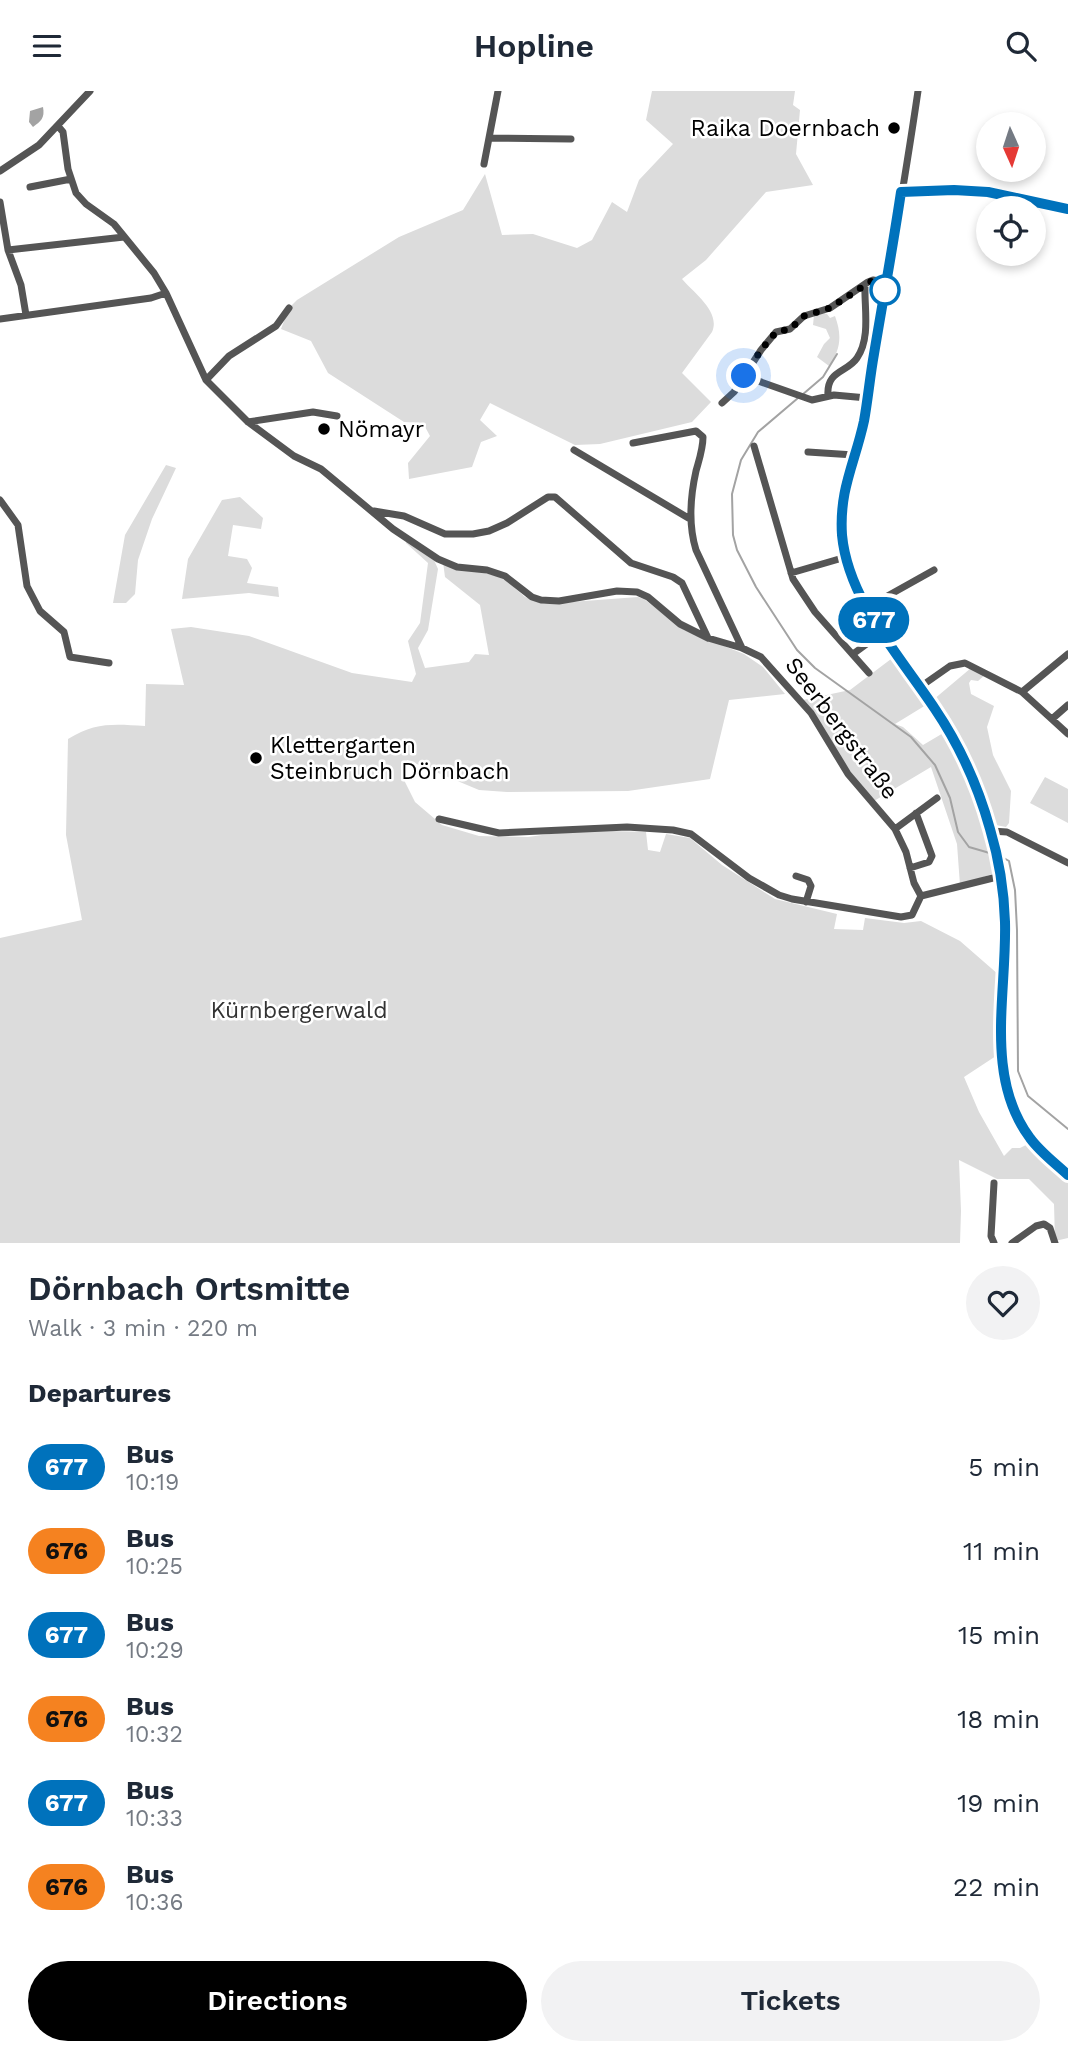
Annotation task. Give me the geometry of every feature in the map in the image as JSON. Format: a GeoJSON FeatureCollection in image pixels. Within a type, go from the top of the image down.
{"type":"FeatureCollection","features":[{"type":"Feature","properties":{"kind":"street"},"geometry":{"type":"LineString","coordinates":[[0,171],[30,153],[90,91]]}},
{"type":"Feature","properties":{"kind":"street"},"geometry":{"type":"LineString","coordinates":[[484,164],[498,91]]}},
{"type":"Feature","properties":{"kind":"street"},"geometry":{"type":"LineString","coordinates":[[918,91],[861,432],[843,498],[842,525],[846,557],[852,580],[866,608],[920,687],[964,759],[978,792],[991,831],[1001,876],[1005,946],[1001,1054],[1007,1085],[1017,1115],[1030,1138],[1068,1175]]}},
{"type":"Feature","properties":{"kind":"street"},"geometry":{"type":"LineString","coordinates":[[58,126],[63,132],[71,179],[79,199],[114,224],[154,273],[166,293],[205,380],[229,356],[276,326],[289,308]]}},
{"type":"Feature","properties":{"kind":"street"},"geometry":{"type":"LineString","coordinates":[[490,138],[571,139]]}},
{"type":"Feature","properties":{"kind":"street"},"geometry":{"type":"LineString","coordinates":[[30,187],[71,179]]}},
{"type":"Feature","properties":{"kind":"street"},"geometry":{"type":"LineString","coordinates":[[901,192],[979,191],[1068,209]]}},
{"type":"Feature","properties":{"kind":"street"},"geometry":{"type":"LineString","coordinates":[[0,202],[8,250],[21,285],[26,315]]}},
{"type":"Feature","properties":{"kind":"street"},"geometry":{"type":"LineString","coordinates":[[8,250],[124,237]]}},
{"type":"Feature","properties":{"kind":"street"},"geometry":{"type":"LineString","coordinates":[[722,403],[734,392],[776,332],[790,329],[804,316],[830,308],[873,280],[886,282]]}},
{"type":"Feature","properties":{"kind":"street"},"geometry":{"type":"LineString","coordinates":[[828,396],[832,378],[856,359],[860,351],[866,323],[865,285]]}},
{"type":"Feature","properties":{"kind":"street"},"geometry":{"type":"LineString","coordinates":[[0,319],[151,298],[166,293]]}},
{"type":"Feature","properties":{"kind":"street"},"geometry":{"type":"LineString","coordinates":[[744,376],[804,398],[867,398]]}},
{"type":"Feature","properties":{"kind":"street","name":"Seerbergstraße"},"geometry":{"type":"LineString","coordinates":[[205,380],[248,422],[286,451],[321,469],[393,529],[431,556],[457,567],[487,570],[505,576],[535,599],[559,601],[617,591],[637,592],[648,597],[680,624],[708,638],[743,648],[768,663],[825,733],[848,774],[895,829],[916,890],[922,896]]}},
{"type":"Feature","properties":{"kind":"street"},"geometry":{"type":"LineString","coordinates":[[248,422],[313,412],[337,416]]}},
{"type":"Feature","properties":{"kind":"street"},"geometry":{"type":"LineString","coordinates":[[633,443],[696,431],[701,433],[704,442],[693,488],[690,519],[696,550],[743,648]]}},
{"type":"Feature","properties":{"kind":"street"},"geometry":{"type":"LineString","coordinates":[[754,446],[790,573],[815,612],[869,673]]}},
{"type":"Feature","properties":{"kind":"street"},"geometry":{"type":"LineString","coordinates":[[574,450],[690,519]]}},
{"type":"Feature","properties":{"kind":"street"},"geometry":{"type":"LineString","coordinates":[[808,452],[854,455]]}},
{"type":"Feature","properties":{"kind":"street"},"geometry":{"type":"LineString","coordinates":[[374,511],[404,516],[445,534],[473,534],[496,528],[544,499],[555,497],[631,563],[673,577],[682,583],[708,638]]}},
{"type":"Feature","properties":{"kind":"street"},"geometry":{"type":"LineString","coordinates":[[0,500],[18,525],[27,586],[40,611],[64,632],[70,657],[109,663]]}},
{"type":"Feature","properties":{"kind":"street"},"geometry":{"type":"LineString","coordinates":[[790,573],[846,557]]}},
{"type":"Feature","properties":{"kind":"street"},"geometry":{"type":"LineString","coordinates":[[866,608],[934,570]]}},
{"type":"Feature","properties":{"kind":"street"},"geometry":{"type":"LineString","coordinates":[[853,654],[883,632]]}},
{"type":"Feature","properties":{"kind":"street"},"geometry":{"type":"LineString","coordinates":[[1021,692],[1068,654]]}},
{"type":"Feature","properties":{"kind":"street"},"geometry":{"type":"LineString","coordinates":[[920,687],[960,662],[1021,692],[1068,734]]}},
{"type":"Feature","properties":{"kind":"street"},"geometry":{"type":"LineString","coordinates":[[1052,719],[1068,705]]}},
{"type":"Feature","properties":{"kind":"street","name":"Seerbergstraße"},"geometry":{"type":"LineString","coordinates":[[895,829],[937,798]]}},
{"type":"Feature","properties":{"kind":"street","name":"Seerbergstraße"},"geometry":{"type":"LineString","coordinates":[[910,869],[929,862],[932,856],[916,813]]}},
{"type":"Feature","properties":{"kind":"street"},"geometry":{"type":"LineString","coordinates":[[439,819],[499,834],[627,827],[691,834],[763,887],[779,895],[901,917],[912,915],[922,896],[1001,876]]}},
{"type":"Feature","properties":{"kind":"street"},"geometry":{"type":"LineString","coordinates":[[991,831],[1007,832],[1068,863]]}},
{"type":"Feature","properties":{"kind":"street"},"geometry":{"type":"LineString","coordinates":[[796,876],[808,880],[811,886],[806,902]]}},
{"type":"Feature","properties":{"kind":"street"},"geometry":{"type":"LineString","coordinates":[[994,1183],[991,1236],[994,1243]]}},
{"type":"Feature","properties":{"kind":"street"},"geometry":{"type":"LineString","coordinates":[[1012,1243],[1044,1224],[1050,1228],[1055,1243]]}},
{"type":"Feature","properties":{"kind":"green space"},"geometry":{"type":"Polygon","coordinates":[[[652,91],[795,91],[793,105],[800,110],[796,154],[813,185],[766,192],[706,260],[682,279],[710,310],[714,325],[712,332],[682,373],[711,402],[692,422],[600,444],[575,445],[490,403],[480,420],[497,436],[481,442],[472,467],[409,479],[408,463],[430,436],[423,423],[404,422],[328,373],[311,341],[281,329],[289,308],[297,300],[399,237],[463,210],[485,174],[502,235],[533,234],[577,248],[592,240],[612,202],[627,212],[639,180],[673,144],[646,120],[652,91]]]}},
{"type":"Feature","properties":{"kind":"green space"},"geometry":{"type":"Polygon","coordinates":[[[820,312],[830,318],[835,316],[839,329],[838,348],[829,366],[817,357],[830,338],[826,329],[813,325],[814,315],[820,312]]]}},
{"type":"Feature","properties":{"kind":"green space"},"geometry":{"type":"Polygon","coordinates":[[[166,465],[176,468],[152,519],[138,560],[135,594],[126,603],[113,603],[125,535],[166,465]]]}},
{"type":"Feature","properties":{"kind":"green space"},"geometry":{"type":"Polygon","coordinates":[[[240,497],[263,518],[261,529],[233,525],[228,556],[247,559],[252,568],[247,583],[278,587],[279,597],[249,593],[182,599],[188,559],[222,500],[240,497]]]}},
{"type":"Feature","properties":{"kind":"green space","name":"Kürnbergerwald"},"geometry":{"type":"Polygon","coordinates":[[[406,541],[434,560],[438,569],[428,630],[418,648],[425,668],[469,662],[475,654],[489,655],[480,605],[445,577],[443,562],[496,576],[507,581],[525,597],[544,604],[638,597],[644,599],[684,630],[744,654],[763,667],[785,694],[729,700],[710,779],[628,791],[507,792],[479,790],[407,760],[404,780],[415,802],[442,825],[479,836],[528,837],[578,830],[646,832],[648,850],[660,852],[666,834],[690,838],[722,865],[775,899],[837,914],[834,929],[863,930],[865,918],[904,923],[921,921],[960,941],[999,975],[999,1054],[964,1077],[979,1112],[1004,1156],[1012,1148],[1028,1144],[1068,1180],[1068,1238],[1055,1241],[1054,1204],[1029,1179],[997,1179],[959,1160],[960,1243],[0,1243],[0,938],[82,920],[66,835],[68,739],[105,725],[145,726],[146,684],[184,685],[171,629],[191,627],[249,636],[352,673],[412,682],[416,674],[408,641],[420,623],[428,563],[406,541]]]}},
{"type":"Feature","properties":{"kind":"green space"},"geometry":{"type":"Polygon","coordinates":[[[895,656],[926,705],[895,724],[903,727],[923,745],[945,732],[978,800],[989,836],[995,873],[960,885],[957,844],[931,767],[874,801],[852,774],[803,700],[850,690],[895,656]]]}},
{"type":"Feature","properties":{"kind":"green space"},"geometry":{"type":"Polygon","coordinates":[[[971,668],[985,675],[978,681],[971,680],[971,694],[994,706],[987,727],[993,755],[1011,791],[1009,823],[1006,827],[991,821],[933,700],[971,668]]]}},
{"type":"Feature","properties":{"kind":"green space"},"geometry":{"type":"Polygon","coordinates":[[[1045,777],[1068,789],[1068,823],[1030,803],[1045,777]]]}},
{"type":"Feature","properties":{"kind":"shaded area"},"geometry":{"type":"Polygon","coordinates":[[[43,107],[42,119],[33,127],[29,122],[30,111],[43,107]]]}},
{"type":"Feature","properties":{"kind":"waterway"},"geometry":{"type":"LineString","coordinates":[[802,395],[823,377],[837,354]]}},
{"type":"Feature","properties":{"kind":"waterway"},"geometry":{"type":"LineString","coordinates":[[798,398],[758,432],[741,460],[732,494],[733,535],[737,550],[756,587],[797,650],[815,668],[911,737],[935,765],[950,798],[958,832],[969,847],[993,854]]}},
{"type":"Feature","properties":{"kind":"waterway"},"geometry":{"type":"LineString","coordinates":[[1002,857],[1009,861],[1015,890],[1018,1071],[1028,1096],[1068,1129]]}},
{"type":"Feature","properties":{"kind":"bus line","name":"677"},"geometry":{"type":"LineString","coordinates":[[1068,209],[988,192],[901,192],[864,420],[845,482],[842,511],[846,557],[857,591],[948,730],[972,776],[985,811],[999,865],[1004,905],[1005,960],[1001,1054],[1007,1085],[1017,1115],[1030,1138],[1068,1175]]}},
{"type":"Feature","properties":{"kind":"place","name":"Raika Doernbach"},"geometry":{"type":"Point","coordinates":[894,128]}},
{"type":"Feature","properties":{"kind":"place","name":"Nömayr"},"geometry":{"type":"Point","coordinates":[324,429]}},
{"type":"Feature","properties":{"kind":"place","name":"Klettergarten Steinbruch Dörnbach"},"geometry":{"type":"Point","coordinates":[256,758]}},
{"type":"Feature","properties":{"kind":"route"},"geometry":{"type":"LineString","coordinates":[[744,376],[776,332],[790,329],[804,316],[830,308],[873,280],[886,282],[885,290]]}}]}
